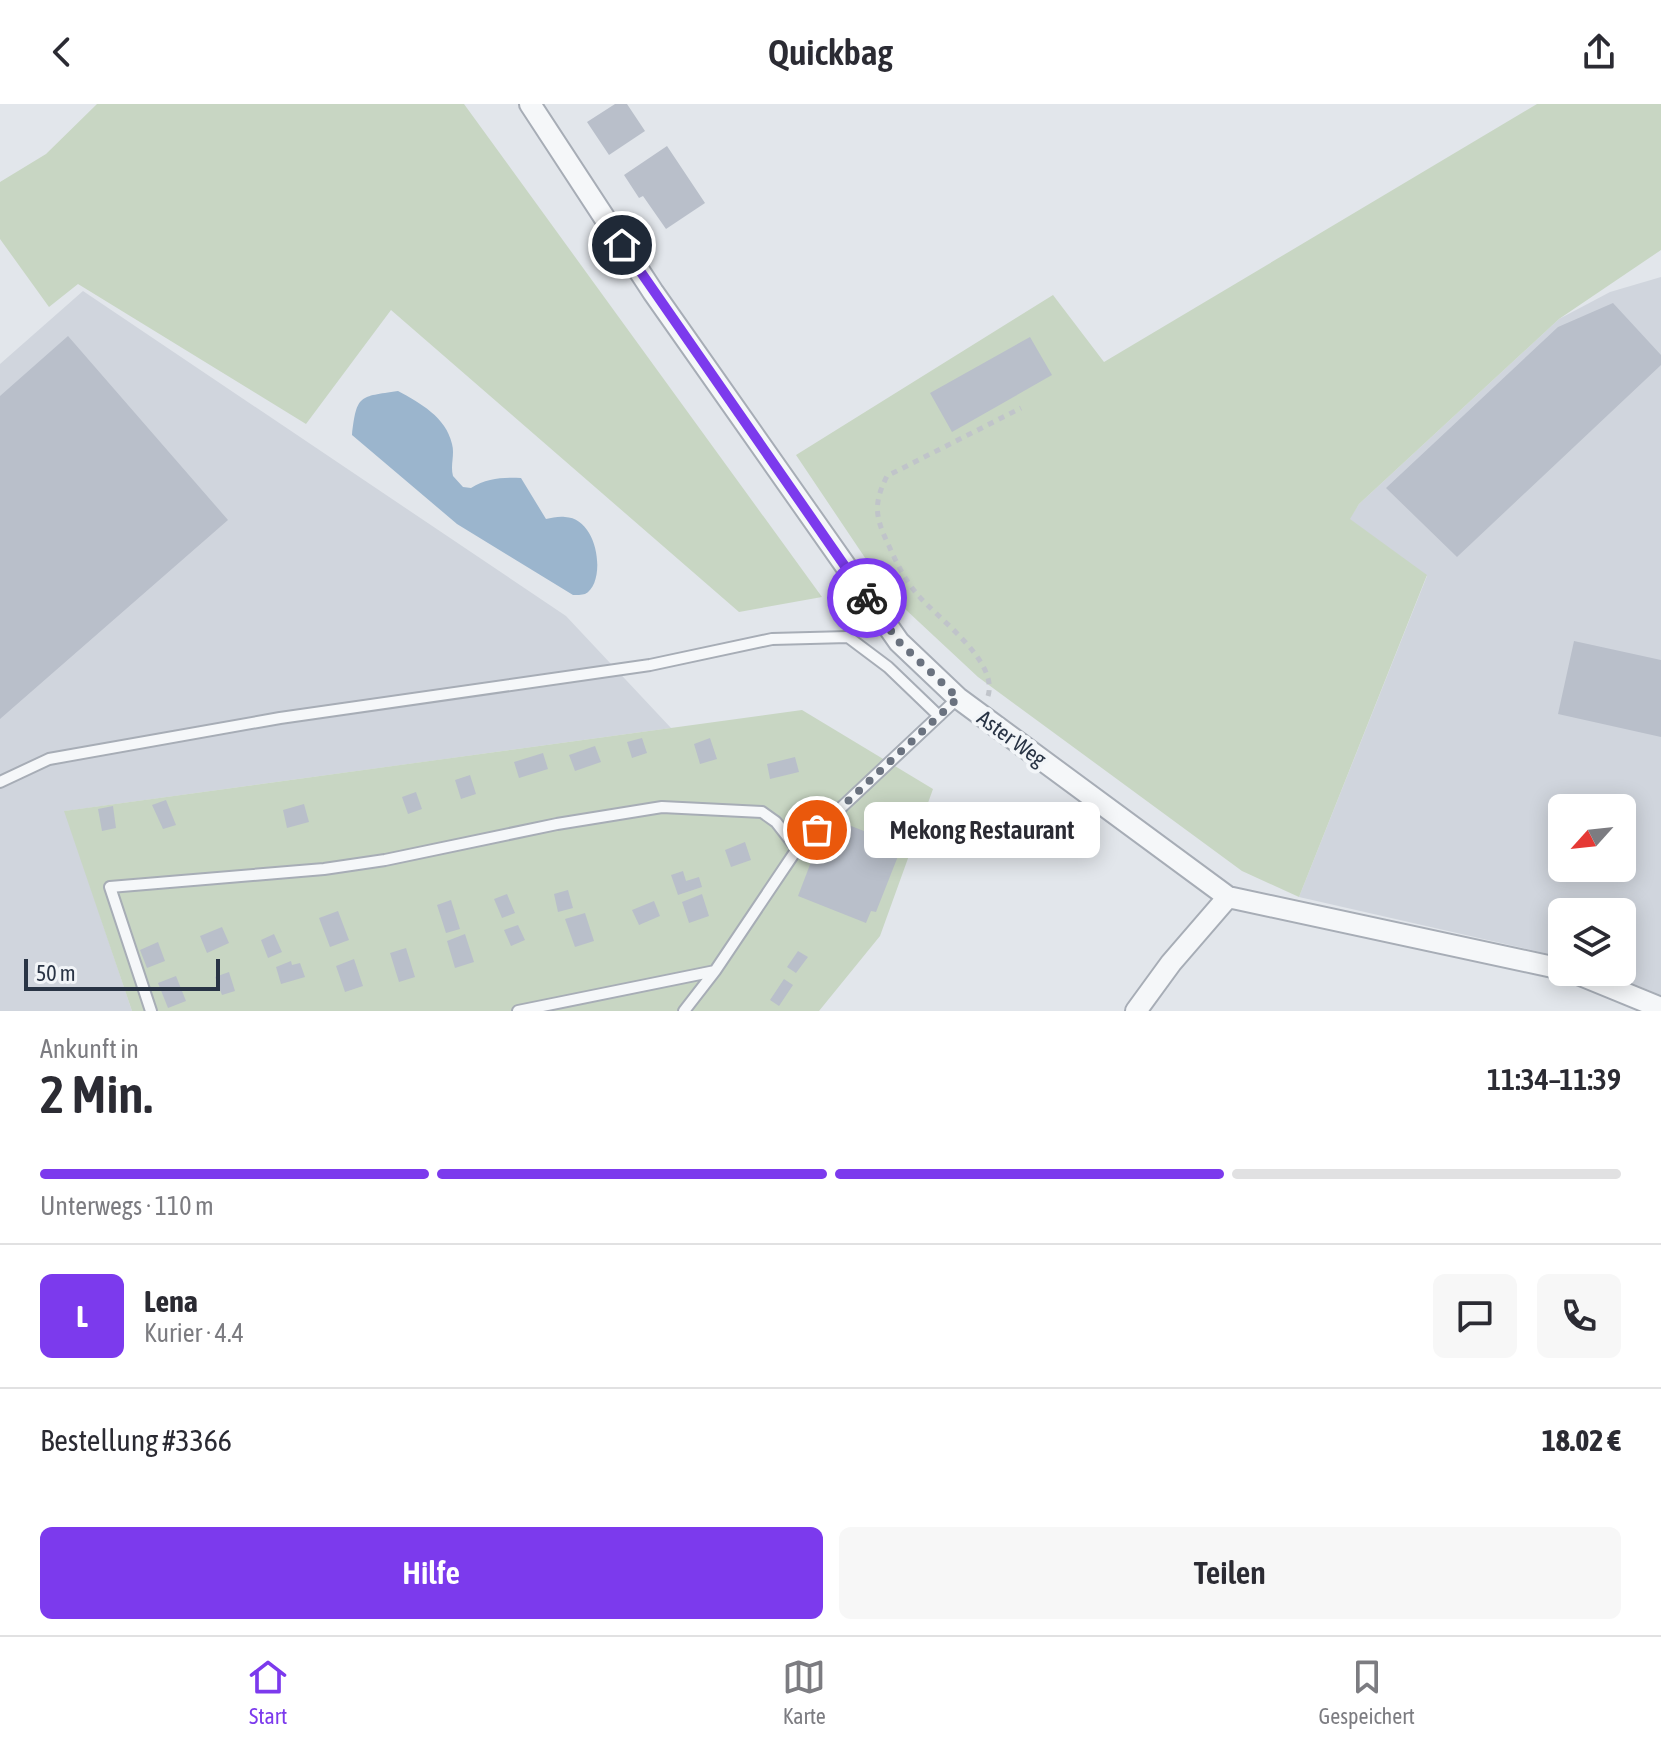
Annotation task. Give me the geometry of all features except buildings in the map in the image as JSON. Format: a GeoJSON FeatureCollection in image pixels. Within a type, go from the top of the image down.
{"type":"FeatureCollection","features":[{"type":"Feature","properties":{"kind":"street","name":"Aster Weg"},"geometry":{"type":"LineString","coordinates":[[530,104],[653,292],[899,642],[958,698],[1228,897],[1548,966]]}},
{"type":"Feature","properties":{"kind":"street"},"geometry":{"type":"LineString","coordinates":[[1136,1011],[1171,963],[1228,897]]}},
{"type":"Feature","properties":{"kind":"street"},"geometry":{"type":"LineString","coordinates":[[1607,986],[1661,1008]]}},
{"type":"Feature","properties":{"kind":"lane"},"geometry":{"type":"LineString","coordinates":[[0,782],[49,759],[280,718],[650,665],[772,639],[848,637],[888,667],[939,716]]}},
{"type":"Feature","properties":{"kind":"lane"},"geometry":{"type":"LineString","coordinates":[[684,1011],[715,971],[797,849],[958,698]]}},
{"type":"Feature","properties":{"kind":"lane"},"geometry":{"type":"LineString","coordinates":[[151,1011],[110,887],[324,869],[662,807],[762,812],[776,822],[797,849]]}},
{"type":"Feature","properties":{"kind":"lane"},"geometry":{"type":"LineString","coordinates":[[518,1011],[715,971]]}},
{"type":"Feature","properties":{"kind":"path"},"geometry":{"type":"LineString","coordinates":[[982,715],[990,691],[987,673],[979,658],[915,592],[897,563],[876,512],[877,494],[887,476],[1021,408]]}},
{"type":"Feature","properties":{"kind":"shaded area"},"geometry":{"type":"Polygon","coordinates":[[[1661,277],[1661,995],[1636,985],[1636,898],[1548,898],[1548,954],[1299,897],[1427,576],[1349,519],[1359,504],[1559,319],[1610,292],[1661,277]]]}},
{"type":"Feature","properties":{"kind":"shaded area"},"geometry":{"type":"Polygon","coordinates":[[[83,291],[566,616],[671,728],[65,811],[132,1011],[0,1011],[0,364],[83,291]]]}},
{"type":"Feature","properties":{"kind":"green space"},"geometry":{"type":"Polygon","coordinates":[[[97,104],[464,104],[822,597],[739,612],[391,310],[306,424],[78,284],[49,307],[0,239],[0,182],[46,154],[97,104]]]}},
{"type":"Feature","properties":{"kind":"green space"},"geometry":{"type":"Polygon","coordinates":[[[1537,104],[1661,104],[1661,250],[1559,319],[1359,504],[1350,519],[1427,575],[1299,897],[1242,871],[978,677],[890,595],[796,455],[1053,295],[1104,362],[1537,104]]]}},
{"type":"Feature","properties":{"kind":"green space"},"geometry":{"type":"Polygon","coordinates":[[[802,710],[933,789],[880,936],[819,1011],[132,1011],[64,811],[802,710]]]}},
{"type":"Feature","properties":{"kind":"water"},"geometry":{"type":"Polygon","coordinates":[[[398,391],[423,406],[444,426],[453,448],[453,476],[463,487],[471,488],[495,479],[521,478],[546,519],[565,517],[577,520],[586,528],[596,552],[596,577],[592,588],[585,594],[573,595],[457,524],[352,435],[358,405],[362,400],[398,391]]]}},
{"type":"Feature","properties":{"kind":"way so far"},"geometry":{"type":"LineString","coordinates":[[817,830],[958,698],[899,642],[867,598]]}},
{"type":"Feature","properties":{"kind":"place","name":"Mekong Restaurant"},"geometry":{"type":"Point","coordinates":[817,830]}},
{"type":"Feature","properties":{"kind":"route"},"geometry":{"type":"LineString","coordinates":[[622,245],[867,598]]}}]}
